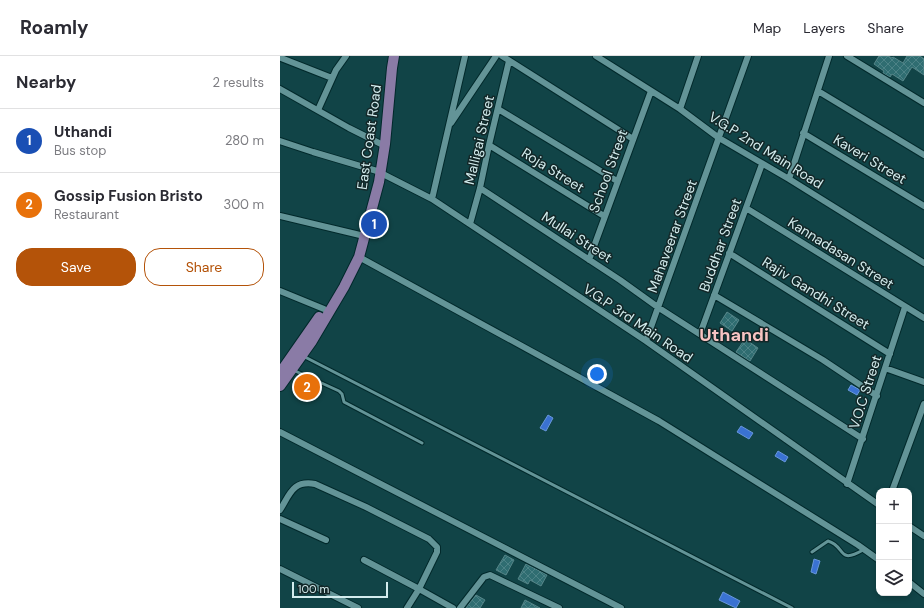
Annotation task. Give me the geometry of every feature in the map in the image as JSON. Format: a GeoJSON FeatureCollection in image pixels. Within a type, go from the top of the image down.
{"type":"FeatureCollection","features":[{"type":"Feature","properties":{"kind":"main road","name":"East Coast Road"},"geometry":{"type":"LineString","coordinates":[[284,368],[339,284],[360,235],[379,172],[389,56]]}},
{"type":"Feature","properties":{"kind":"main road","name":"East Coast Road"},"geometry":{"type":"LineString","coordinates":[[284,368],[302,356],[344,287],[359,257],[385,144],[394,56]]}},
{"type":"Feature","properties":{"kind":"main road"},"geometry":{"type":"LineString","coordinates":[[280,386],[284,368]]}},
{"type":"Feature","properties":{"kind":"street"},"geometry":{"type":"LineString","coordinates":[[318,110],[332,78],[346,56]]}},
{"type":"Feature","properties":{"kind":"street"},"geometry":{"type":"LineString","coordinates":[[432,199],[465,56]]}},
{"type":"Feature","properties":{"kind":"street"},"geometry":{"type":"LineString","coordinates":[[449,126],[496,56]]}},
{"type":"Feature","properties":{"kind":"street"},"geometry":{"type":"LineString","coordinates":[[502,56],[633,139]]}},
{"type":"Feature","properties":{"kind":"street","name":"V.G.P 2nd Main Road"},"geometry":{"type":"LineString","coordinates":[[596,56],[680,109],[719,138],[924,263]]}},
{"type":"Feature","properties":{"kind":"street"},"geometry":{"type":"LineString","coordinates":[[680,109],[698,56]]}},
{"type":"Feature","properties":{"kind":"street","name":"Mahaveerar Street"},"geometry":{"type":"LineString","coordinates":[[646,341],[748,56]]}},
{"type":"Feature","properties":{"kind":"street"},"geometry":{"type":"LineString","coordinates":[[788,179],[829,56]]}},
{"type":"Feature","properties":{"kind":"street"},"geometry":{"type":"LineString","coordinates":[[847,56],[924,103]]}},
{"type":"Feature","properties":{"kind":"street"},"geometry":{"type":"LineString","coordinates":[[281,58],[332,78]]}},
{"type":"Feature","properties":{"kind":"street","name":"Malligai Street"},"geometry":{"type":"LineString","coordinates":[[470,224],[480,188],[509,61]]}},
{"type":"Feature","properties":{"kind":"street"},"geometry":{"type":"LineString","coordinates":[[280,89],[349,128],[381,144]]}},
{"type":"Feature","properties":{"kind":"street","name":"School Street"},"geometry":{"type":"LineString","coordinates":[[589,260],[651,91]]}},
{"type":"Feature","properties":{"kind":"street"},"geometry":{"type":"LineString","coordinates":[[818,91],[924,155]]}},
{"type":"Feature","properties":{"kind":"street"},"geometry":{"type":"LineString","coordinates":[[498,109],[617,181]]}},
{"type":"Feature","properties":{"kind":"street","name":"Kaveri Street"},"geometry":{"type":"LineString","coordinates":[[803,133],[924,206]]}},
{"type":"Feature","properties":{"kind":"street","name":"V.G.P 3rd Main Road"},"geometry":{"type":"LineString","coordinates":[[280,141],[379,172],[432,199],[646,341],[876,503]]}},
{"type":"Feature","properties":{"kind":"street","name":"Roja Street"},"geometry":{"type":"LineString","coordinates":[[489,145],[604,216]]}},
{"type":"Feature","properties":{"kind":"street","name":"Buddhar Street"},"geometry":{"type":"LineString","coordinates":[[700,334],[762,164]]}},
{"type":"Feature","properties":{"kind":"street","name":"Mullai Street"},"geometry":{"type":"LineString","coordinates":[[480,188],[659,308],[863,439]]}},
{"type":"Feature","properties":{"kind":"street","name":"Kannadasan Street"},"geometry":{"type":"LineString","coordinates":[[746,208],[924,318]]}},
{"type":"Feature","properties":{"kind":"street"},"geometry":{"type":"LineString","coordinates":[[280,216],[360,235]]}},
{"type":"Feature","properties":{"kind":"street","name":"Rajiv Gandhi Street"},"geometry":{"type":"LineString","coordinates":[[729,253],[890,354]]}},
{"type":"Feature","properties":{"kind":"street"},"geometry":{"type":"LineString","coordinates":[[359,257],[659,421],[876,558]]}},
{"type":"Feature","properties":{"kind":"street"},"geometry":{"type":"LineString","coordinates":[[280,291],[324,309]]}},
{"type":"Feature","properties":{"kind":"street"},"geometry":{"type":"LineString","coordinates":[[714,295],[823,360],[877,396]]}},
{"type":"Feature","properties":{"kind":"street","name":"V.O.C Street"},"geometry":{"type":"LineString","coordinates":[[848,484],[905,307]]}},
{"type":"Feature","properties":{"kind":"street"},"geometry":{"type":"LineString","coordinates":[[885,368],[924,382]]}},
{"type":"Feature","properties":{"kind":"street"},"geometry":{"type":"LineString","coordinates":[[893,488],[924,404]]}},
{"type":"Feature","properties":{"kind":"street"},"geometry":{"type":"LineString","coordinates":[[280,432],[621,608]]}},
{"type":"Feature","properties":{"kind":"street"},"geometry":{"type":"LineString","coordinates":[[280,510],[290,493],[297,485],[308,483],[315,484],[366,507],[429,540],[436,547],[437,552],[419,589],[407,608]]}},
{"type":"Feature","properties":{"kind":"street"},"geometry":{"type":"LineString","coordinates":[[280,519],[326,540]]}},
{"type":"Feature","properties":{"kind":"street"},"geometry":{"type":"LineString","coordinates":[[912,528],[923,534]]}},
{"type":"Feature","properties":{"kind":"street"},"geometry":{"type":"LineString","coordinates":[[364,560],[453,608]]}},
{"type":"Feature","properties":{"kind":"street"},"geometry":{"type":"LineString","coordinates":[[280,568],[358,608]]}},
{"type":"Feature","properties":{"kind":"street"},"geometry":{"type":"LineString","coordinates":[[460,608],[484,577],[490,575],[559,608]]}},
{"type":"Feature","properties":{"kind":"street"},"geometry":{"type":"LineString","coordinates":[[912,584],[924,594]]}},
{"type":"Feature","properties":{"kind":"lane"},"geometry":{"type":"LineString","coordinates":[[302,356],[792,608]]}},
{"type":"Feature","properties":{"kind":"lane"},"geometry":{"type":"LineString","coordinates":[[284,368],[339,391],[342,394],[344,402],[422,443]]}},
{"type":"Feature","properties":{"kind":"lane"},"geometry":{"type":"LineString","coordinates":[[812,552],[828,541],[847,556],[853,556],[864,549]]}},
{"type":"Feature","properties":{"kind":"water"},"geometry":{"type":"Polygon","coordinates":[[[851,385],[860,390],[857,395],[848,390],[851,385]]]}},
{"type":"Feature","properties":{"kind":"water"},"geometry":{"type":"Polygon","coordinates":[[[548,415],[553,418],[546,431],[540,428],[548,415]]]}},
{"type":"Feature","properties":{"kind":"water"},"geometry":{"type":"Polygon","coordinates":[[[741,426],[753,433],[749,439],[737,432],[741,426]]]}},
{"type":"Feature","properties":{"kind":"water"},"geometry":{"type":"Polygon","coordinates":[[[778,451],[788,457],[785,462],[775,456],[778,451]]]}},
{"type":"Feature","properties":{"kind":"water"},"geometry":{"type":"Polygon","coordinates":[[[814,559],[820,561],[816,574],[811,572],[814,559]]]}},
{"type":"Feature","properties":{"kind":"water"},"geometry":{"type":"Polygon","coordinates":[[[723,592],[740,601],[736,608],[719,600],[723,592]]]}},
{"type":"Feature","properties":{"kind":"building"},"geometry":{"type":"Polygon","coordinates":[[[879,56],[893,57],[903,63],[907,56],[920,56],[924,59],[924,75],[912,67],[903,81],[892,74],[890,77],[883,73],[884,71],[874,64],[879,56]]]}},
{"type":"Feature","properties":{"kind":"building"},"geometry":{"type":"Polygon","coordinates":[[[727,312],[739,320],[732,331],[720,323],[727,312]]]}},
{"type":"Feature","properties":{"kind":"building"},"geometry":{"type":"Polygon","coordinates":[[[745,339],[758,348],[750,361],[736,352],[745,339]]]}},
{"type":"Feature","properties":{"kind":"building"},"geometry":{"type":"Polygon","coordinates":[[[505,555],[514,560],[506,575],[496,570],[505,555]]]}},
{"type":"Feature","properties":{"kind":"building"},"geometry":{"type":"Polygon","coordinates":[[[526,564],[547,575],[541,586],[530,580],[528,584],[518,579],[526,564]]]}},
{"type":"Feature","properties":{"kind":"building"},"geometry":{"type":"Polygon","coordinates":[[[476,595],[485,600],[480,608],[466,608],[476,595]]]}},
{"type":"Feature","properties":{"kind":"building"},"geometry":{"type":"Polygon","coordinates":[[[525,600],[540,608],[521,608],[525,600]]]}},
{"type":"Feature","properties":{"kind":"place","name":"Uthandi"},"geometry":{"type":"Point","coordinates":[374,224]}},
{"type":"Feature","properties":{"kind":"place","name":"Gossip Fusion Bristo"},"geometry":{"type":"Point","coordinates":[307,387]}},
{"type":"Feature","properties":{"kind":"district","name":"Uthandi"},"geometry":{"type":"Point","coordinates":[734,335]}}]}
